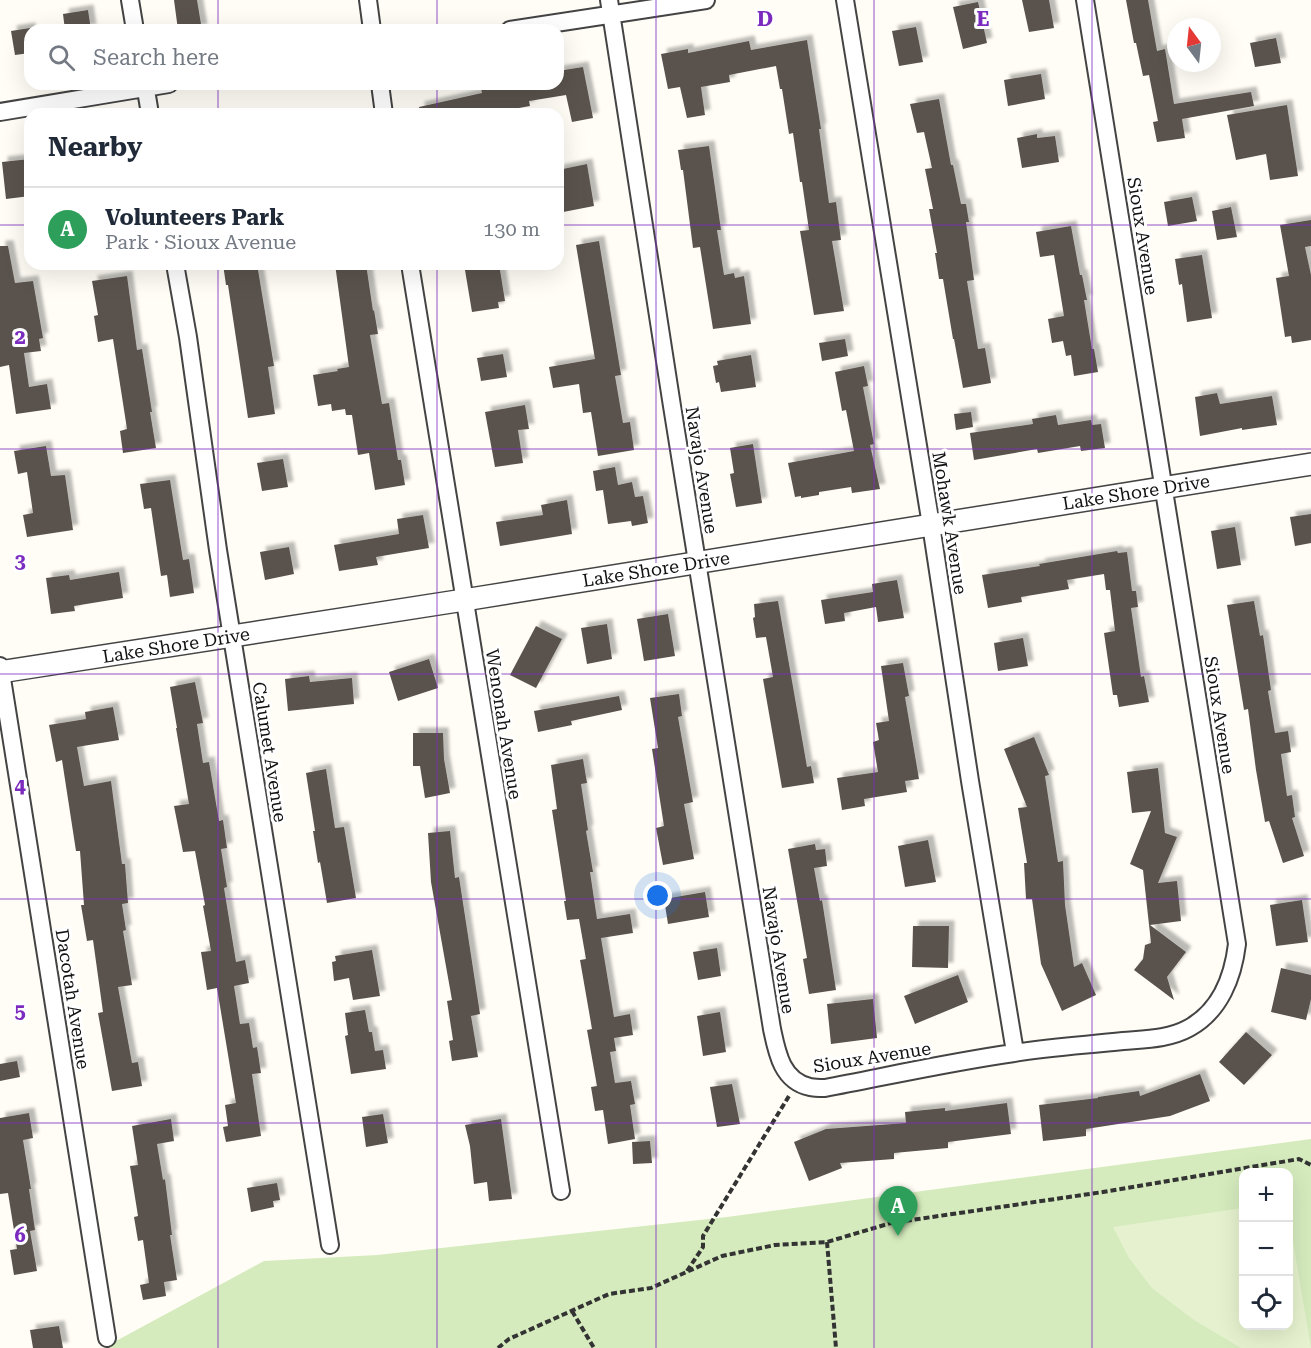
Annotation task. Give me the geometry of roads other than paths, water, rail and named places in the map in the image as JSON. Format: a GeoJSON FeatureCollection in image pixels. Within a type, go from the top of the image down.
{"type":"FeatureCollection","features":[{"type":"Feature","properties":{"kind":"street"},"geometry":{"type":"LineString","coordinates":[[130,0],[134,24]]}},
{"type":"Feature","properties":{"kind":"street"},"geometry":{"type":"LineString","coordinates":[[368,0],[371,24]]}},
{"type":"Feature","properties":{"kind":"street"},"geometry":{"type":"LineString","coordinates":[[536,24],[610,7],[706,0]]}},
{"type":"Feature","properties":{"kind":"street","name":"Mohawk Avenue"},"geometry":{"type":"LineString","coordinates":[[845,0],[1015,1052]]}},
{"type":"Feature","properties":{"kind":"street","name":"Sioux Avenue"},"geometry":{"type":"LineString","coordinates":[[797,1082],[810,1088],[825,1088],[1015,1052],[1164,1037],[1191,1027],[1212,1009],[1232,972],[1237,944],[1085,0]]}},
{"type":"Feature","properties":{"kind":"street","name":"Navajo Avenue"},"geometry":{"type":"LineString","coordinates":[[610,7],[772,1029],[779,1061],[788,1075],[797,1082]]}},
{"type":"Feature","properties":{"kind":"street"},"geometry":{"type":"LineString","coordinates":[[0,112],[123,90]]}},
{"type":"Feature","properties":{"kind":"street"},"geometry":{"type":"LineString","coordinates":[[146,90],[149,108]]}},
{"type":"Feature","properties":{"kind":"street"},"geometry":{"type":"LineString","coordinates":[[381,90],[383,108]]}},
{"type":"Feature","properties":{"kind":"street","name":"Calumet Avenue"},"geometry":{"type":"LineString","coordinates":[[177,270],[218,550],[330,1245]]}},
{"type":"Feature","properties":{"kind":"street","name":"Wenonah Avenue"},"geometry":{"type":"LineString","coordinates":[[411,270],[561,1191]]}},
{"type":"Feature","properties":{"kind":"street","name":"Lake Shore Drive"},"geometry":{"type":"LineString","coordinates":[[0,670],[464,600],[1311,464]]}},
{"type":"Feature","properties":{"kind":"street","name":"Dacotah Avenue"},"geometry":{"type":"LineString","coordinates":[[0,670],[107,1338]]}},
{"type":"Feature","properties":{"kind":"place","name":"Volunteers Park"},"geometry":{"type":"Point","coordinates":[898,1236]}}]}
